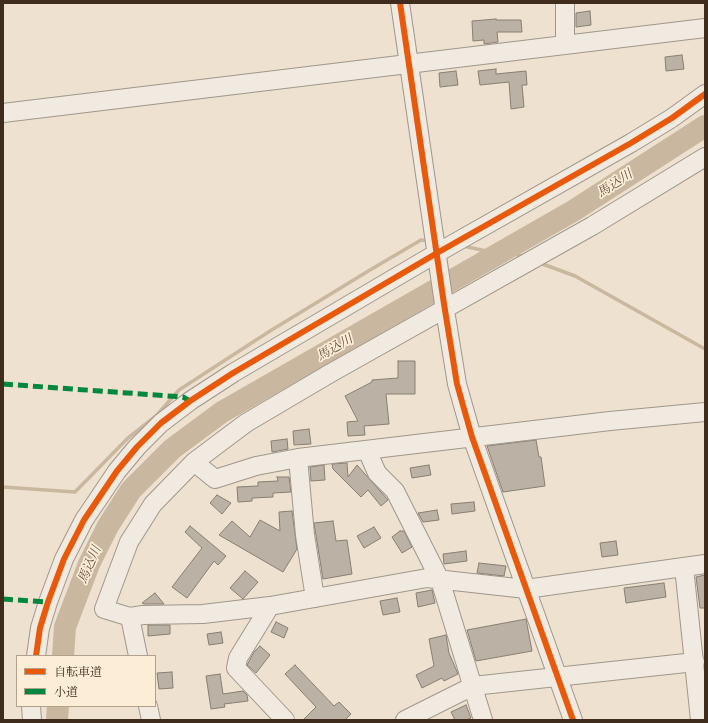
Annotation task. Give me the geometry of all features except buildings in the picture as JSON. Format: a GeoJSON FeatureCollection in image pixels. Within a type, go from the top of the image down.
{"type":"FeatureCollection","features":[{"type":"Feature","properties":{"kind":"street"},"geometry":{"type":"LineString","coordinates":[[400,3],[453,367],[472,437],[573,720]]}},
{"type":"Feature","properties":{"kind":"street"},"geometry":{"type":"LineString","coordinates":[[565,3],[565,45]]}},
{"type":"Feature","properties":{"kind":"street"},"geometry":{"type":"LineString","coordinates":[[3,112],[705,28]]}},
{"type":"Feature","properties":{"kind":"street"},"geometry":{"type":"LineString","coordinates":[[36,655],[40,628],[48,602],[64,559],[84,520],[117,471],[137,447],[161,423],[233,373],[436,250],[631,143],[672,118],[705,94]]}},
{"type":"Feature","properties":{"kind":"street"},"geometry":{"type":"LineString","coordinates":[[705,158],[592,226],[444,307],[246,423],[194,462],[153,504],[129,542],[104,609],[130,617],[143,615],[203,614],[270,606],[427,578],[526,589],[705,564]]}},
{"type":"Feature","properties":{"kind":"street"},"geometry":{"type":"LineString","coordinates":[[194,462],[215,479],[256,466],[298,458],[472,437],[705,412]]}},
{"type":"Feature","properties":{"kind":"street"},"geometry":{"type":"LineString","coordinates":[[367,450],[377,473],[395,491],[440,580],[483,720]]}},
{"type":"Feature","properties":{"kind":"street"},"geometry":{"type":"LineString","coordinates":[[298,458],[305,535],[315,598]]}},
{"type":"Feature","properties":{"kind":"street"},"geometry":{"type":"LineString","coordinates":[[684,567],[700,720]]}},
{"type":"Feature","properties":{"kind":"street"},"geometry":{"type":"LineString","coordinates":[[270,606],[238,658],[236,668],[285,720]]}},
{"type":"Feature","properties":{"kind":"street"},"geometry":{"type":"LineString","coordinates":[[130,617],[138,655]]}},
{"type":"Feature","properties":{"kind":"street"},"geometry":{"type":"LineString","coordinates":[[404,720],[473,686],[695,662]]}},
{"type":"Feature","properties":{"kind":"street"},"geometry":{"type":"LineString","coordinates":[[31,707],[32,720]]}},
{"type":"Feature","properties":{"kind":"street"},"geometry":{"type":"LineString","coordinates":[[148,707],[151,720]]}},
{"type":"Feature","properties":{"kind":"waterway","name":"馬込川"},"geometry":{"type":"LineString","coordinates":[[63,655],[65,627],[89,564],[108,526],[131,490],[172,449],[222,412],[573,211],[705,126]]}},
{"type":"Feature","properties":{"kind":"waterway"},"geometry":{"type":"LineString","coordinates":[[3,487],[75,492],[128,438],[156,416],[179,390],[270,331],[370,270],[421,240],[429,241]]}},
{"type":"Feature","properties":{"kind":"waterway"},"geometry":{"type":"LineString","coordinates":[[463,246],[500,254],[513,253],[524,257]]}},
{"type":"Feature","properties":{"kind":"waterway"},"geometry":{"type":"LineString","coordinates":[[540,263],[575,276],[705,349]]}},
{"type":"Feature","properties":{"kind":"waterway","name":"馬込川"},"geometry":{"type":"LineString","coordinates":[[57,720],[58,707]]}},
{"type":"Feature","properties":{"kind":"marked path"},"geometry":{"type":"LineString","coordinates":[[3,384],[183,397],[190,401]]}},
{"type":"Feature","properties":{"kind":"marked path"},"geometry":{"type":"LineString","coordinates":[[3,599],[48,602]]}},
{"type":"Feature","properties":{"kind":"cycle path"},"geometry":{"type":"LineString","coordinates":[[400,3],[457,384],[472,437],[573,720]]}},
{"type":"Feature","properties":{"kind":"cycle path"},"geometry":{"type":"LineString","coordinates":[[36,655],[40,628],[48,602],[64,559],[84,520],[117,471],[137,447],[161,423],[190,401],[233,373],[437,253],[631,143],[672,118],[705,94]]}}]}
